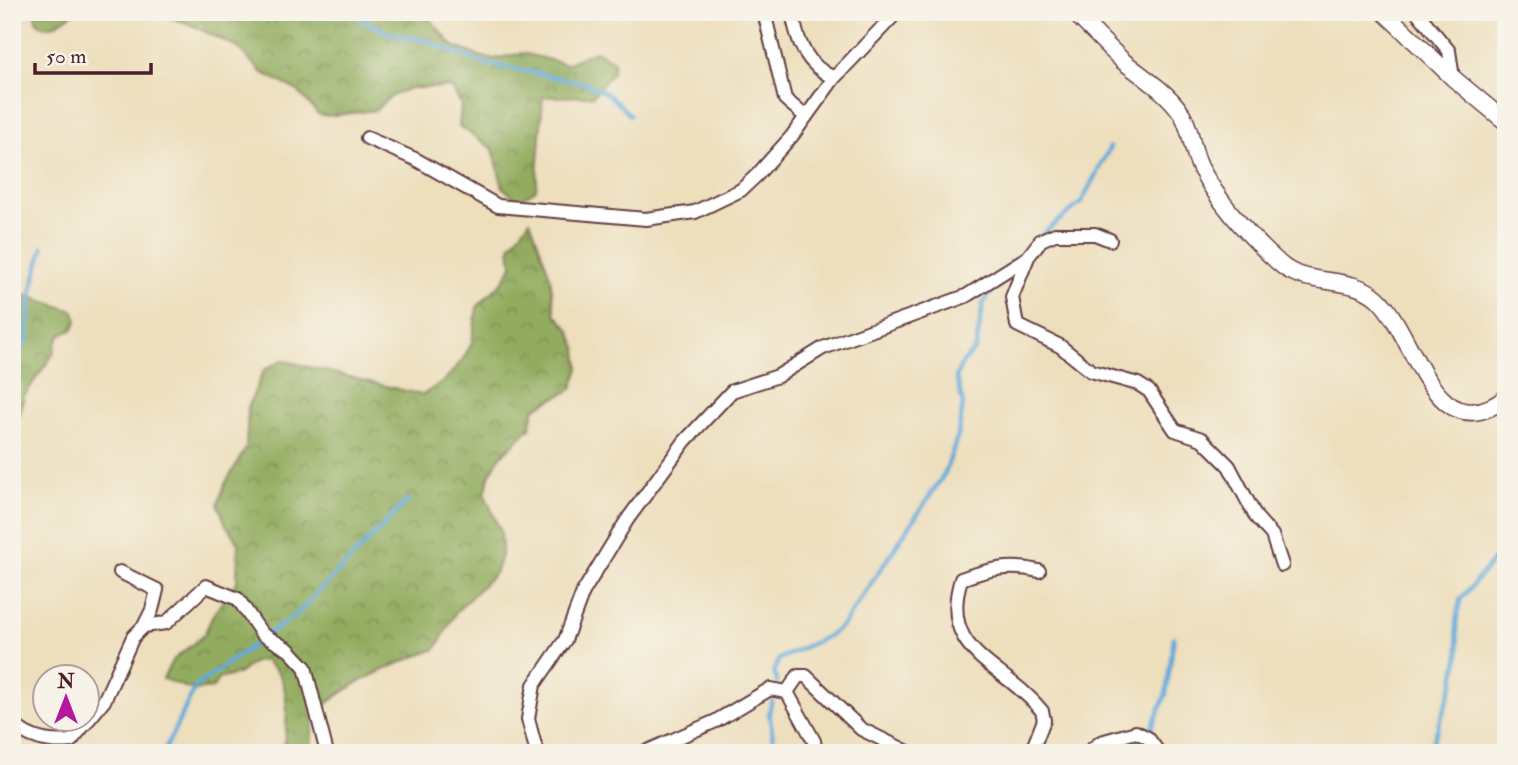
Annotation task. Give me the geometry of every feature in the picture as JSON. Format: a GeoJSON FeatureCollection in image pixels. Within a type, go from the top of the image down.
{"type":"FeatureCollection","features":[{"type":"Feature","properties":{"kind":"street"},"geometry":{"type":"LineString","coordinates":[[764,12],[785,99],[806,117]]}},
{"type":"Feature","properties":{"kind":"street"},"geometry":{"type":"LineString","coordinates":[[793,12],[797,38],[807,58],[818,70],[834,78]]}},
{"type":"Feature","properties":{"kind":"street"},"geometry":{"type":"LineString","coordinates":[[367,138],[415,159],[498,206],[646,219],[695,212],[741,190],[792,136],[834,78],[897,12]]}},
{"type":"Feature","properties":{"kind":"street"},"geometry":{"type":"LineString","coordinates":[[1074,12],[1182,114],[1202,170],[1247,232],[1282,267],[1300,275],[1357,287],[1376,297],[1406,338],[1430,386],[1449,406],[1477,411],[1506,398]]}},
{"type":"Feature","properties":{"kind":"street"},"geometry":{"type":"LineString","coordinates":[[1384,12],[1453,78],[1506,122]]}},
{"type":"Feature","properties":{"kind":"street"},"geometry":{"type":"LineString","coordinates":[[1417,12],[1449,51],[1453,78]]}},
{"type":"Feature","properties":{"kind":"street"},"geometry":{"type":"LineString","coordinates":[[1110,240],[1095,233],[1055,234],[1041,240],[1028,257],[1012,298],[1017,325],[1060,346],[1091,371],[1138,384],[1149,391],[1175,430],[1202,439],[1229,466],[1256,517],[1272,535],[1282,565]]}},
{"type":"Feature","properties":{"kind":"street"},"geometry":{"type":"LineString","coordinates":[[537,753],[528,719],[534,685],[565,640],[583,592],[627,520],[685,441],[732,391],[778,376],[822,348],[966,296],[1028,257]]}},
{"type":"Feature","properties":{"kind":"street"},"geometry":{"type":"LineString","coordinates":[[1031,753],[1044,720],[1042,711],[964,639],[955,624],[955,598],[961,579],[977,573],[1002,566],[1039,571]]}},
{"type":"Feature","properties":{"kind":"street"},"geometry":{"type":"LineString","coordinates":[[12,722],[18,729],[53,743],[71,741],[104,701],[133,638],[144,626],[156,590],[120,572]]}},
{"type":"Feature","properties":{"kind":"street"},"geometry":{"type":"LineString","coordinates":[[144,626],[166,622],[206,586],[238,599],[262,634],[289,650],[305,667],[327,753]]}},
{"type":"Feature","properties":{"kind":"street"},"geometry":{"type":"LineString","coordinates":[[787,692],[798,676],[806,676],[861,729],[910,753]]}},
{"type":"Feature","properties":{"kind":"street"},"geometry":{"type":"LineString","coordinates":[[643,753],[716,721],[770,689],[787,692]]}},
{"type":"Feature","properties":{"kind":"street"},"geometry":{"type":"LineString","coordinates":[[787,692],[814,741],[816,753]]}},
{"type":"Feature","properties":{"kind":"street"},"geometry":{"type":"LineString","coordinates":[[1087,753],[1101,742],[1136,732],[1148,738],[1158,753]]}},
{"type":"Feature","properties":{"kind":"green space"},"geometry":{"type":"Polygon","coordinates":[[[35,12],[75,12],[55,25],[44,27],[36,21],[35,12]]]}},
{"type":"Feature","properties":{"kind":"green space"},"geometry":{"type":"Polygon","coordinates":[[[150,12],[424,12],[453,46],[483,57],[493,59],[523,53],[566,64],[595,51],[614,61],[613,72],[593,96],[543,97],[536,190],[518,200],[503,188],[493,149],[459,126],[461,105],[452,88],[402,91],[376,110],[328,116],[318,114],[298,91],[261,72],[237,47],[187,23],[150,12]]]}},
{"type":"Feature","properties":{"kind":"green space"},"geometry":{"type":"Polygon","coordinates":[[[530,220],[550,276],[555,314],[569,329],[577,348],[579,368],[572,389],[535,408],[530,428],[499,458],[489,476],[485,495],[501,532],[502,552],[496,572],[456,612],[436,649],[366,678],[332,700],[320,712],[313,725],[311,753],[282,753],[286,725],[285,694],[279,674],[264,660],[254,662],[238,674],[218,679],[213,688],[193,690],[163,679],[172,661],[204,635],[213,615],[237,581],[238,542],[226,525],[218,504],[225,484],[246,448],[248,407],[264,370],[282,360],[422,395],[444,381],[461,362],[472,343],[477,307],[504,280],[512,266],[510,246],[530,220]]]}},
{"type":"Feature","properties":{"kind":"green space"},"geometry":{"type":"Polygon","coordinates":[[[12,291],[74,311],[77,321],[72,330],[62,334],[56,343],[54,353],[24,396],[20,414],[12,425],[12,291]]]}},
{"type":"Feature","properties":{"kind":"waterway"},"geometry":{"type":"LineString","coordinates":[[346,12],[391,34],[424,40],[479,62],[585,83],[609,95],[630,115]]}},
{"type":"Feature","properties":{"kind":"waterway"},"geometry":{"type":"LineString","coordinates":[[1041,235],[1081,203],[1110,147]]}},
{"type":"Feature","properties":{"kind":"waterway"},"geometry":{"type":"LineString","coordinates":[[12,366],[27,340],[32,289],[43,247]]}},
{"type":"Feature","properties":{"kind":"waterway"},"geometry":{"type":"LineString","coordinates":[[777,682],[774,672],[779,659],[830,635],[843,625],[945,473],[958,435],[963,404],[956,377],[961,365],[976,348],[983,304],[997,283]]}},
{"type":"Feature","properties":{"kind":"waterway"},"geometry":{"type":"LineString","coordinates":[[163,753],[196,686],[298,613],[408,500]]}},
{"type":"Feature","properties":{"kind":"waterway"},"geometry":{"type":"LineString","coordinates":[[1429,753],[1454,681],[1459,654],[1456,624],[1460,600],[1506,545]]}},
{"type":"Feature","properties":{"kind":"waterway"},"geometry":{"type":"LineString","coordinates":[[1152,727],[1166,694],[1174,637]]}},
{"type":"Feature","properties":{"kind":"waterway"},"geometry":{"type":"LineString","coordinates":[[772,701],[769,712],[775,753]]}},
{"type":"Feature","properties":{"kind":"waterway"},"geometry":{"type":"LineString","coordinates":[[1134,753],[1136,745]]}}]}
